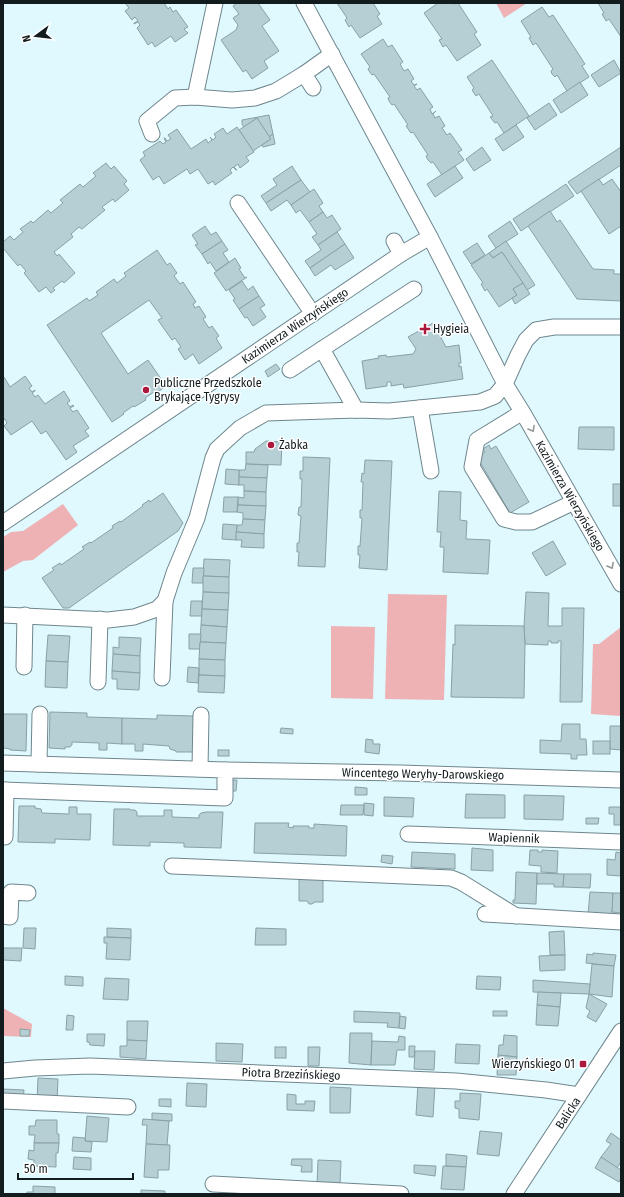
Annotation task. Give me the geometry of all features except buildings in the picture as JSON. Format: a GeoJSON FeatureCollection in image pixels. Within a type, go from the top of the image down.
{"type":"FeatureCollection","features":[{"type":"Feature","properties":{"kind":"street"},"geometry":{"type":"LineString","coordinates":[[195,97],[215,3]]}},
{"type":"Feature","properties":{"kind":"street","name":"Kazimierza Wierzyńskiego"},"geometry":{"type":"LineString","coordinates":[[304,3],[430,238],[505,384],[621,584]]}},
{"type":"Feature","properties":{"kind":"street"},"geometry":{"type":"LineString","coordinates":[[152,134],[147,121],[175,98],[195,97],[232,100],[255,98],[276,91],[304,74],[332,54]]}},
{"type":"Feature","properties":{"kind":"street"},"geometry":{"type":"LineString","coordinates":[[304,74],[313,88]]}},
{"type":"Feature","properties":{"kind":"street"},"geometry":{"type":"LineString","coordinates":[[238,202],[313,314]]}},
{"type":"Feature","properties":{"kind":"street","name":"Kazimierza Wierzyńskiego"},"geometry":{"type":"LineString","coordinates":[[3,523],[313,314],[398,247],[430,238]]}},
{"type":"Feature","properties":{"kind":"street"},"geometry":{"type":"LineString","coordinates":[[290,370],[414,289]]}},
{"type":"Feature","properties":{"kind":"street"},"geometry":{"type":"LineString","coordinates":[[162,678],[165,601],[174,573],[198,518],[213,458],[217,449],[240,428],[266,413],[356,410],[389,411],[480,402],[496,396],[505,384],[526,340],[536,330],[554,327],[621,327]]}},
{"type":"Feature","properties":{"kind":"street"},"geometry":{"type":"LineString","coordinates":[[322,349],[356,410]]}},
{"type":"Feature","properties":{"kind":"street"},"geometry":{"type":"LineString","coordinates":[[420,408],[431,471]]}},
{"type":"Feature","properties":{"kind":"street"},"geometry":{"type":"LineString","coordinates":[[516,416],[477,440],[472,467],[504,519],[516,522],[532,522],[574,502]]}},
{"type":"Feature","properties":{"kind":"street"},"geometry":{"type":"LineString","coordinates":[[3,615],[100,619],[134,617],[157,609],[165,601]]}},
{"type":"Feature","properties":{"kind":"street"},"geometry":{"type":"LineString","coordinates":[[24,615],[24,667]]}},
{"type":"Feature","properties":{"kind":"street"},"geometry":{"type":"LineString","coordinates":[[98,682],[100,619]]}},
{"type":"Feature","properties":{"kind":"street"},"geometry":{"type":"LineString","coordinates":[[39,764],[40,714]]}},
{"type":"Feature","properties":{"kind":"street"},"geometry":{"type":"LineString","coordinates":[[200,769],[201,715]]}},
{"type":"Feature","properties":{"kind":"street","name":"Wincentego Weryhy-Darowskiego"},"geometry":{"type":"LineString","coordinates":[[3,763],[621,780]]}},
{"type":"Feature","properties":{"kind":"street"},"geometry":{"type":"LineString","coordinates":[[5,837],[4,790],[225,798],[225,770]]}},
{"type":"Feature","properties":{"kind":"street","name":"Wapiennik"},"geometry":{"type":"LineString","coordinates":[[408,834],[621,842]]}},
{"type":"Feature","properties":{"kind":"street"},"geometry":{"type":"LineString","coordinates":[[172,866],[452,878],[516,916]]}},
{"type":"Feature","properties":{"kind":"street"},"geometry":{"type":"LineString","coordinates":[[3,916],[10,916],[11,892],[28,893]]}},
{"type":"Feature","properties":{"kind":"street"},"geometry":{"type":"LineString","coordinates":[[485,914],[621,922]]}},
{"type":"Feature","properties":{"kind":"street","name":"Balicka"},"geometry":{"type":"LineString","coordinates":[[514,1194],[621,1031]]}},
{"type":"Feature","properties":{"kind":"street","name":"Piotra Brzezińskiego"},"geometry":{"type":"LineString","coordinates":[[3,1072],[34,1068],[98,1066],[456,1081],[546,1090],[579,1095]]}},
{"type":"Feature","properties":{"kind":"street"},"geometry":{"type":"LineString","coordinates":[[3,1101],[128,1107]]}},
{"type":"Feature","properties":{"kind":"street"},"geometry":{"type":"LineString","coordinates":[[214,1184],[401,1194]]}},
{"type":"Feature","properties":{"kind":"shaded area"},"geometry":{"type":"Polygon","coordinates":[[[496,3],[527,3],[504,18],[496,3]]]}},
{"type":"Feature","properties":{"kind":"shaded area"},"geometry":{"type":"Polygon","coordinates":[[[63,504],[78,525],[33,560],[23,561],[3,572],[3,537],[11,532],[23,531],[63,504]]]}},
{"type":"Feature","properties":{"kind":"shaded area"},"geometry":{"type":"Polygon","coordinates":[[[388,594],[447,595],[444,700],[385,699],[388,594]]]}},
{"type":"Feature","properties":{"kind":"shaded area"},"geometry":{"type":"Polygon","coordinates":[[[331,626],[375,627],[373,699],[331,698],[331,626]]]}},
{"type":"Feature","properties":{"kind":"shaded area"},"geometry":{"type":"Polygon","coordinates":[[[621,627],[621,716],[591,714],[593,644],[599,644],[621,627]]]}},
{"type":"Feature","properties":{"kind":"shaded area"},"geometry":{"type":"Polygon","coordinates":[[[3,1008],[32,1024],[31,1037],[3,1036],[3,1008]]]}},
{"type":"Feature","properties":{"kind":"place","name":"Hygieia"},"geometry":{"type":"Point","coordinates":[425,329]}},
{"type":"Feature","properties":{"kind":"place","name":"Publiczne Przedszkole Brykające Tygrysy"},"geometry":{"type":"Point","coordinates":[146,390]}},
{"type":"Feature","properties":{"kind":"place","name":"Żabka"},"geometry":{"type":"Point","coordinates":[271,445]}},
{"type":"Feature","properties":{"kind":"place","name":"Wierzyńskiego 01"},"geometry":{"type":"Point","coordinates":[583,1064]}}]}
